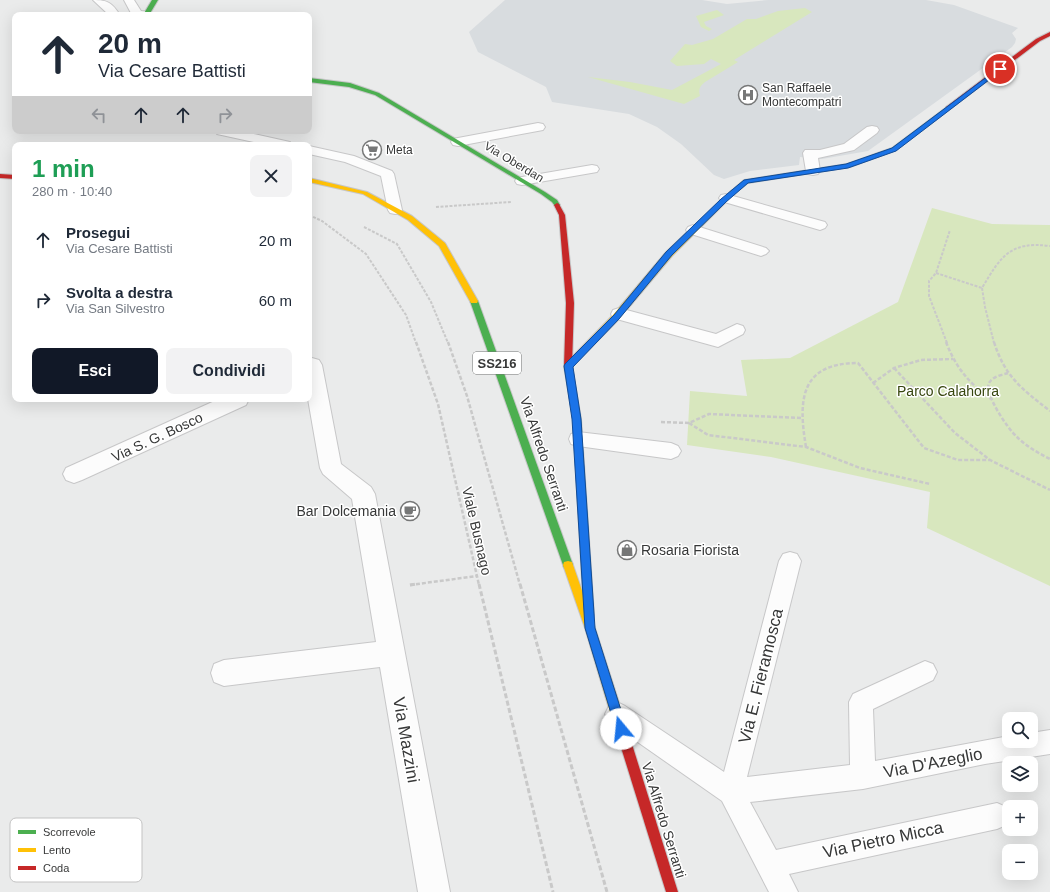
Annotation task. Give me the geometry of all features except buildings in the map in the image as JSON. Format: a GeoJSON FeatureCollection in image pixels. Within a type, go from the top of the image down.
{"type":"FeatureCollection","features":[{"type":"Feature","properties":{"kind":"street"},"geometry":{"type":"LineString","coordinates":[[147,12],[155,0]]}},
{"type":"Feature","properties":{"kind":"street"},"geometry":{"type":"LineString","coordinates":[[568,366],[619,314],[669,254],[726,198],[746,181],[848,166],[894,149],[1038,40],[1050,34]]}},
{"type":"Feature","properties":{"kind":"street","name":"Via Oberdan"},"geometry":{"type":"LineString","coordinates":[[312,80],[350,85],[378,94],[555,201],[562,215],[570,303],[568,366],[577,419],[590,628]]}},
{"type":"Feature","properties":{"kind":"street"},"geometry":{"type":"LineString","coordinates":[[0,176],[12,177]]}},
{"type":"Feature","properties":{"kind":"street","name":"Via Alfredo Serranti"},"geometry":{"type":"LineString","coordinates":[[312,181],[365,193],[410,218],[442,245],[477,306],[590,628],[672,892]]}},
{"type":"Feature","properties":{"kind":"street"},"geometry":{"type":"LineString","coordinates":[[312,365],[331,468],[363,494],[380,589]]}},
{"type":"Feature","properties":{"kind":"street","name":"Via S. G. Bosco"},"geometry":{"type":"LineString","coordinates":[[74,474],[232,402]]}},
{"type":"Feature","properties":{"kind":"street","name":"Via Mazzini"},"geometry":{"type":"LineString","coordinates":[[380,589],[434,892]]}},
{"type":"Feature","properties":{"kind":"street"},"geometry":{"type":"LineString","coordinates":[[224,673],[391,653]]}},
{"type":"Feature","properties":{"kind":"lane"},"geometry":{"type":"LineString","coordinates":[[98,0],[113,12]]}},
{"type":"Feature","properties":{"kind":"lane"},"geometry":{"type":"LineString","coordinates":[[129,0],[136,12]]}},
{"type":"Feature","properties":{"kind":"lane"},"geometry":{"type":"LineString","coordinates":[[458,142],[538,127]]}},
{"type":"Feature","properties":{"kind":"lane"},"geometry":{"type":"LineString","coordinates":[[813,171],[810,153],[820,154],[849,147],[872,130]]}},
{"type":"Feature","properties":{"kind":"lane"},"geometry":{"type":"LineString","coordinates":[[236,134],[272,142]]}},
{"type":"Feature","properties":{"kind":"lane"},"geometry":{"type":"LineString","coordinates":[[312,151],[349,159],[387,174],[395,210]]}},
{"type":"Feature","properties":{"kind":"lane"},"geometry":{"type":"LineString","coordinates":[[522,181],[592,170]]}},
{"type":"Feature","properties":{"kind":"lane"},"geometry":{"type":"LineString","coordinates":[[726,198],[820,225]]}},
{"type":"Feature","properties":{"kind":"lane"},"geometry":{"type":"LineString","coordinates":[[693,230],[761,251]]}},
{"type":"Feature","properties":{"kind":"lane"},"geometry":{"type":"LineString","coordinates":[[619,314],[718,341],[738,330]]}},
{"type":"Feature","properties":{"kind":"lane"},"geometry":{"type":"LineString","coordinates":[[578,439],[671,451]]}},
{"type":"Feature","properties":{"kind":"lane","name":"Via E. Fieramosca"},"geometry":{"type":"LineString","coordinates":[[731,792],[790,561]]}},
{"type":"Feature","properties":{"kind":"lane"},"geometry":{"type":"LineString","coordinates":[[863,776],[862,702],[925,672]]}},
{"type":"Feature","properties":{"kind":"lane"},"geometry":{"type":"LineString","coordinates":[[617,714],[731,792],[784,892]]}},
{"type":"Feature","properties":{"kind":"lane","name":"Via D'Azeglio"},"geometry":{"type":"LineString","coordinates":[[731,792],[863,776],[985,752],[1050,742]]}},
{"type":"Feature","properties":{"kind":"lane","name":"Via Pietro Micca"},"geometry":{"type":"LineString","coordinates":[[770,865],[997,816]]}},
{"type":"Feature","properties":{"kind":"path"},"geometry":{"type":"LineString","coordinates":[[452,206],[513,202]]}},
{"type":"Feature","properties":{"kind":"path","name":"Viale Busnago"},"geometry":{"type":"LineString","coordinates":[[312,217],[322,222],[366,254],[406,315],[438,404],[477,576],[553,892]]}},
{"type":"Feature","properties":{"kind":"path"},"geometry":{"type":"LineString","coordinates":[[364,227],[397,244],[431,302],[450,346],[469,403],[607,892]]}},
{"type":"Feature","properties":{"kind":"path"},"geometry":{"type":"LineString","coordinates":[[950,230],[936,273],[930,281],[928,296],[953,359],[974,387],[991,399]]}},
{"type":"Feature","properties":{"kind":"path"},"geometry":{"type":"LineString","coordinates":[[1050,246],[1029,244],[1010,250],[997,262],[982,288],[982,300],[994,341],[1008,374],[1027,393],[1050,411]]}},
{"type":"Feature","properties":{"kind":"path"},"geometry":{"type":"LineString","coordinates":[[936,273],[982,288]]}},
{"type":"Feature","properties":{"kind":"path"},"geometry":{"type":"LineString","coordinates":[[873,383],[894,368],[921,360],[953,359]]}},
{"type":"Feature","properties":{"kind":"path"},"geometry":{"type":"LineString","coordinates":[[806,447],[801,418],[804,392],[809,383],[820,371],[838,364],[858,363],[924,448],[958,460],[990,460]]}},
{"type":"Feature","properties":{"kind":"path"},"geometry":{"type":"LineString","coordinates":[[894,368],[955,433],[990,460],[1050,490]]}},
{"type":"Feature","properties":{"kind":"path"},"geometry":{"type":"LineString","coordinates":[[1008,374],[999,375],[992,379],[988,385],[988,392],[991,399],[1013,432],[1050,459]]}},
{"type":"Feature","properties":{"kind":"path"},"geometry":{"type":"LineString","coordinates":[[801,418],[709,414],[689,423],[708,435],[806,447],[860,468],[930,484]]}},
{"type":"Feature","properties":{"kind":"path"},"geometry":{"type":"LineString","coordinates":[[380,589],[477,576]]}},
{"type":"Feature","properties":{"kind":"shaded area","name":"San Raffaele Montecompatri"},"geometry":{"type":"Polygon","coordinates":[[[505,0],[702,0],[727,4],[768,0],[926,0],[954,5],[1018,28],[1012,33],[1016,39],[1012,47],[868,151],[822,159],[800,157],[799,165],[750,171],[724,179],[714,175],[681,144],[657,127],[629,114],[552,102],[546,87],[478,52],[469,32],[505,0]]]}},
{"type":"Feature","properties":{"kind":"green space"},"geometry":{"type":"Polygon","coordinates":[[[805,8],[812,12],[734,60],[738,62],[702,85],[699,90],[700,96],[684,104],[588,77],[630,82],[672,90],[721,64],[711,59],[704,64],[677,66],[670,61],[685,44],[692,45],[713,39],[747,19],[756,19],[778,11],[805,8]]]}},
{"type":"Feature","properties":{"kind":"green space"},"geometry":{"type":"Polygon","coordinates":[[[717,10],[724,15],[704,22],[706,26],[712,29],[709,31],[701,27],[696,16],[717,10]]]}},
{"type":"Feature","properties":{"kind":"green space","name":"Parco Calahorra"},"geometry":{"type":"Polygon","coordinates":[[[932,208],[992,224],[1050,225],[1050,586],[927,528],[930,492],[771,457],[687,445],[690,391],[747,396],[741,360],[790,358],[898,302],[932,208]]]}},
{"type":"Feature","properties":{"kind":"traffic: fast"},"geometry":{"type":"LineString","coordinates":[[148,12],[155,0]]}},
{"type":"Feature","properties":{"kind":"traffic: fast"},"geometry":{"type":"LineString","coordinates":[[312,80],[350,85],[377,94],[543,193],[555,201],[557,205]]}},
{"type":"Feature","properties":{"kind":"traffic: fast"},"geometry":{"type":"LineString","coordinates":[[733,192],[746,181],[848,166],[894,149],[948,108]]}},
{"type":"Feature","properties":{"kind":"traffic: fast"},"geometry":{"type":"LineString","coordinates":[[474,301],[568,565]]}},
{"type":"Feature","properties":{"kind":"traffic: fast"},"geometry":{"type":"LineString","coordinates":[[568,366],[577,419],[589,615]]}},
{"type":"Feature","properties":{"kind":"traffic: slow"},"geometry":{"type":"LineString","coordinates":[[312,181],[365,193],[410,218],[442,245],[474,301]]}},
{"type":"Feature","properties":{"kind":"traffic: slow"},"geometry":{"type":"LineString","coordinates":[[568,366],[616,317],[669,254],[733,192]]}},
{"type":"Feature","properties":{"kind":"traffic: slow"},"geometry":{"type":"LineString","coordinates":[[568,565],[590,628],[616,712]]}},
{"type":"Feature","properties":{"kind":"traffic: jam"},"geometry":{"type":"LineString","coordinates":[[948,108],[1038,40],[1050,34]]}},
{"type":"Feature","properties":{"kind":"traffic: jam"},"geometry":{"type":"LineString","coordinates":[[0,176],[12,177]]}},
{"type":"Feature","properties":{"kind":"traffic: jam"},"geometry":{"type":"LineString","coordinates":[[557,205],[562,215],[570,303],[568,366]]}},
{"type":"Feature","properties":{"kind":"traffic: jam"},"geometry":{"type":"LineString","coordinates":[[616,712],[672,892]]}},
{"type":"Feature","properties":{"kind":"place","name":"San Raffaele Montecompatri"},"geometry":{"type":"Point","coordinates":[748,95]}},
{"type":"Feature","properties":{"kind":"place","name":"Meta"},"geometry":{"type":"Point","coordinates":[372,150]}},
{"type":"Feature","properties":{"kind":"place","name":"Bar Dolcemania"},"geometry":{"type":"Point","coordinates":[410,511]}},
{"type":"Feature","properties":{"kind":"place","name":"Rosaria Fiorista"},"geometry":{"type":"Point","coordinates":[627,550]}},
{"type":"Feature","properties":{"kind":"route"},"geometry":{"type":"LineString","coordinates":[[621,729],[590,628],[577,419],[568,366],[616,317],[669,254],[723,200],[746,181],[848,166],[894,149],[1000,69]]}}]}
